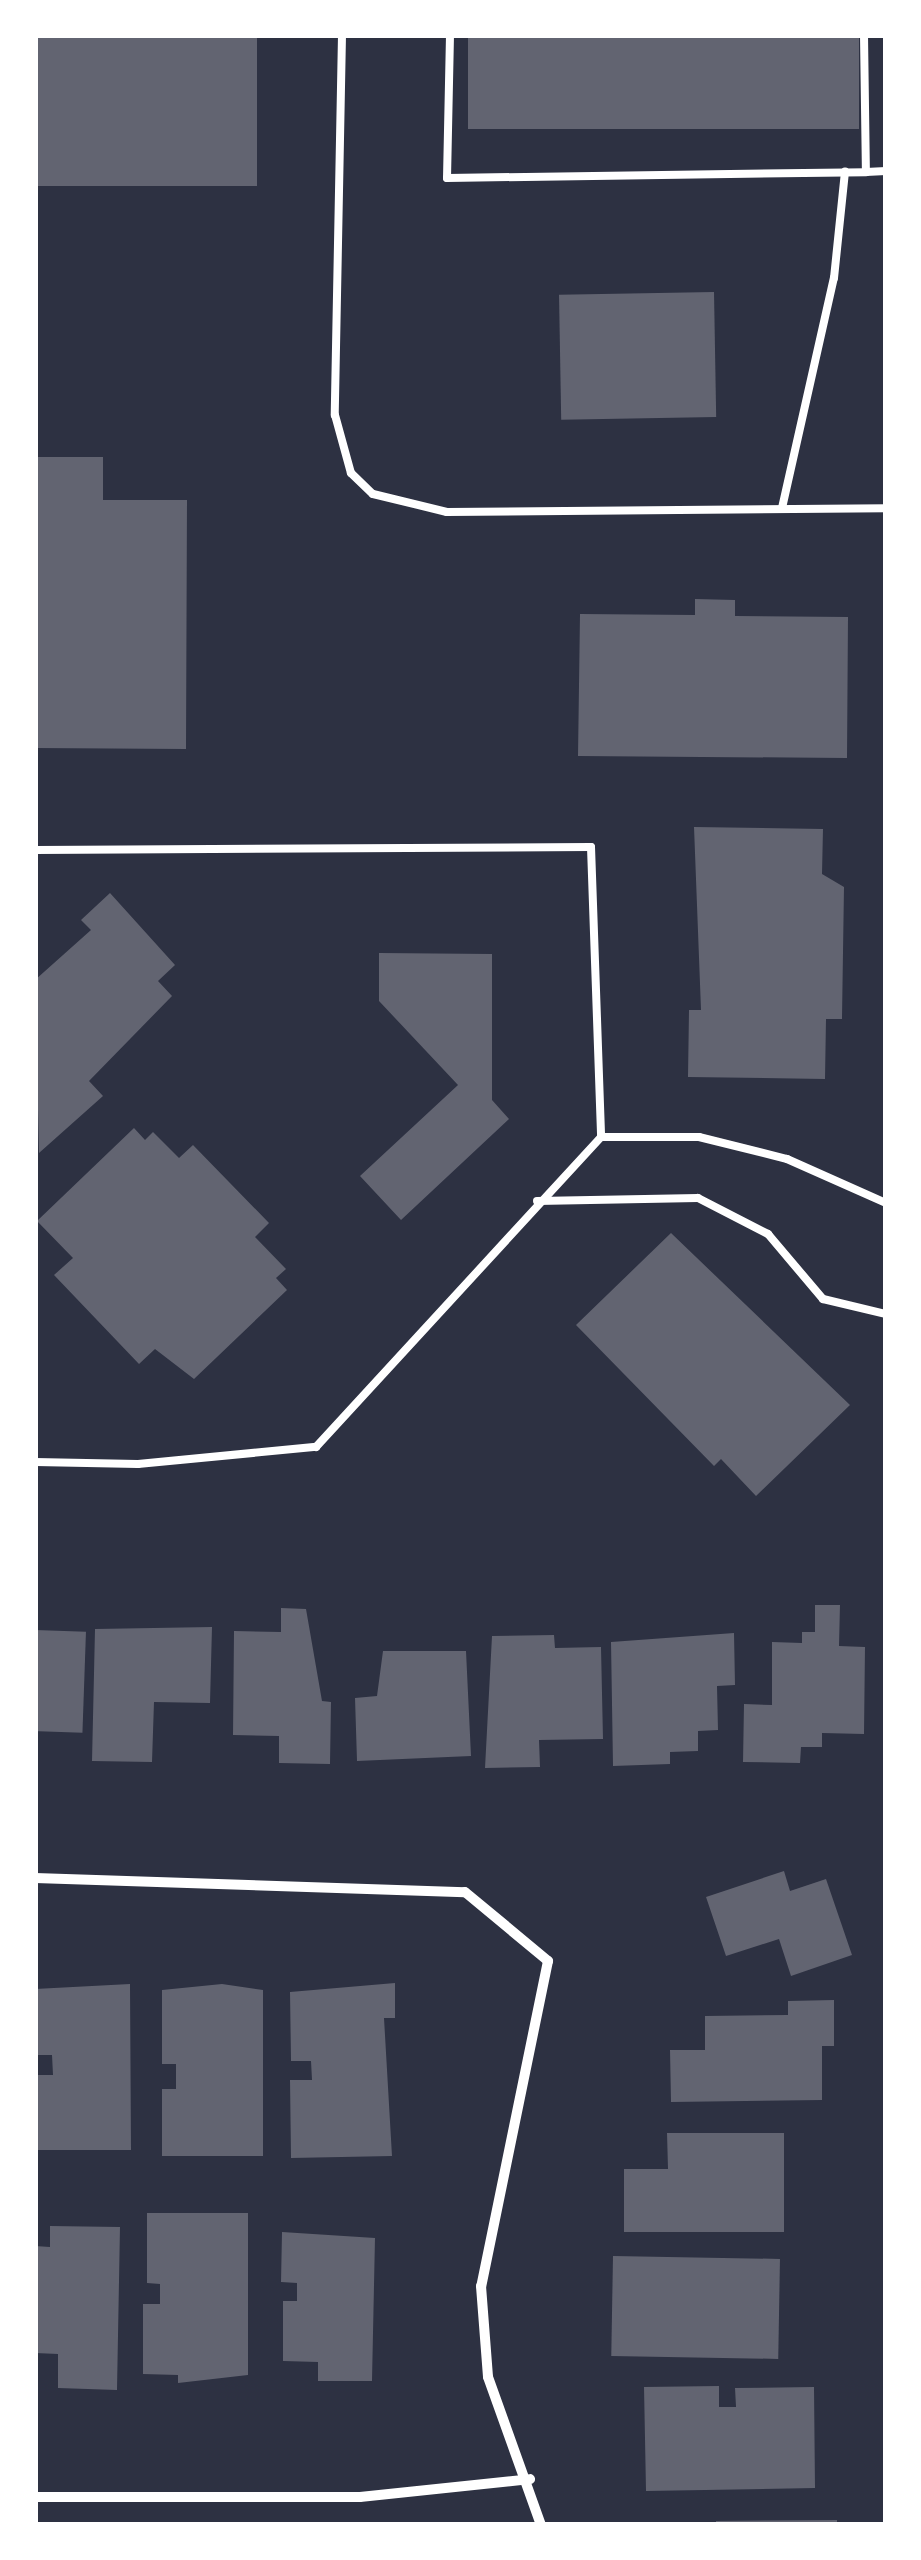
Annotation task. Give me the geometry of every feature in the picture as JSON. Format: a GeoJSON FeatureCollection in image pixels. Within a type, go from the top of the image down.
{"type":"FeatureCollection","features":[{"type":"Feature","properties":{"kind":"street"},"geometry":{"type":"LineString","coordinates":[[35,1878],[465,1892],[548,1961],[481,2286],[488,2377],[530,2478],[541,2525]]}},
{"type":"Feature","properties":{"kind":"street"},"geometry":{"type":"LineString","coordinates":[[35,2497],[360,2498],[530,2478]]}},
{"type":"Feature","properties":{"kind":"lane"},"geometry":{"type":"LineString","coordinates":[[342,35],[335,415],[351,473],[399,506],[447,512],[886,508]]}},
{"type":"Feature","properties":{"kind":"lane"},"geometry":{"type":"LineString","coordinates":[[450,35],[447,178],[886,171]]}},
{"type":"Feature","properties":{"kind":"lane"},"geometry":{"type":"LineString","coordinates":[[864,35],[866,172]]}},
{"type":"Feature","properties":{"kind":"lane"},"geometry":{"type":"LineString","coordinates":[[782,508],[834,278],[845,172]]}},
{"type":"Feature","properties":{"kind":"lane"},"geometry":{"type":"LineString","coordinates":[[35,850],[591,847],[600,1137]]}},
{"type":"Feature","properties":{"kind":"lane"},"geometry":{"type":"LineString","coordinates":[[35,1462],[138,1464],[316,1447],[537,1201],[600,1137],[699,1137],[787,1159],[886,1203]]}},
{"type":"Feature","properties":{"kind":"lane"},"geometry":{"type":"LineString","coordinates":[[537,1201],[698,1198],[768,1234],[823,1299],[886,1314]]}},
{"type":"Feature","properties":{"kind":"building"},"geometry":{"type":"Polygon","coordinates":[[[35,35],[257,35],[257,186],[35,186],[35,35]]]}},
{"type":"Feature","properties":{"kind":"building"},"geometry":{"type":"Polygon","coordinates":[[[468,35],[859,35],[859,129],[468,129],[468,35]]]}},
{"type":"Feature","properties":{"kind":"building"},"geometry":{"type":"Polygon","coordinates":[[[714,292],[716,417],[561,420],[559,295],[714,292]]]}},
{"type":"Feature","properties":{"kind":"building"},"geometry":{"type":"Polygon","coordinates":[[[38,457],[103,457],[103,500],[187,500],[186,749],[35,748],[38,457]]]}},
{"type":"Feature","properties":{"kind":"building"},"geometry":{"type":"Polygon","coordinates":[[[695,599],[735,600],[735,616],[848,617],[847,758],[578,756],[580,614],[695,615],[695,599]]]}},
{"type":"Feature","properties":{"kind":"building"},"geometry":{"type":"Polygon","coordinates":[[[694,827],[823,829],[822,874],[844,887],[842,1019],[826,1019],[825,1079],[688,1077],[689,1010],[701,1010],[694,827]]]}},
{"type":"Feature","properties":{"kind":"building"},"geometry":{"type":"Polygon","coordinates":[[[110,893],[175,965],[158,981],[172,996],[89,1081],[103,1096],[39,1153],[35,980],[91,930],[81,920],[110,893]]]}},
{"type":"Feature","properties":{"kind":"building"},"geometry":{"type":"Polygon","coordinates":[[[379,953],[492,954],[492,1100],[509,1119],[401,1220],[360,1176],[458,1085],[379,1001],[379,953]]]}},
{"type":"Feature","properties":{"kind":"building"},"geometry":{"type":"Polygon","coordinates":[[[134,1128],[145,1140],[153,1132],[179,1158],[193,1145],[269,1223],[255,1237],[286,1269],[276,1278],[287,1290],[194,1379],[155,1349],[139,1364],[54,1275],[73,1258],[37,1221],[134,1128]]]}},
{"type":"Feature","properties":{"kind":"building"},"geometry":{"type":"Polygon","coordinates":[[[671,1233],[850,1405],[756,1496],[721,1459],[714,1466],[576,1325],[671,1233]]]}},
{"type":"Feature","properties":{"kind":"building"},"geometry":{"type":"Polygon","coordinates":[[[815,1605],[840,1605],[839,1646],[865,1647],[864,1734],[822,1733],[822,1747],[801,1747],[800,1763],[743,1762],[744,1704],[772,1705],[772,1642],[802,1643],[802,1632],[815,1632],[815,1605]]]}},
{"type":"Feature","properties":{"kind":"building"},"geometry":{"type":"Polygon","coordinates":[[[281,1608],[306,1609],[322,1701],[331,1702],[330,1764],[279,1763],[279,1736],[233,1735],[234,1631],[281,1632],[281,1608]]]}},
{"type":"Feature","properties":{"kind":"building"},"geometry":{"type":"Polygon","coordinates":[[[212,1627],[210,1703],[154,1702],[152,1762],[92,1761],[95,1629],[212,1627]]]}},
{"type":"Feature","properties":{"kind":"building"},"geometry":{"type":"Polygon","coordinates":[[[35,1630],[86,1632],[82,1733],[35,1731],[35,1630]]]}},
{"type":"Feature","properties":{"kind":"building"},"geometry":{"type":"Polygon","coordinates":[[[734,1633],[735,1685],[717,1686],[718,1730],[698,1731],[698,1751],[670,1752],[670,1764],[613,1766],[611,1642],[734,1633]]]}},
{"type":"Feature","properties":{"kind":"building"},"geometry":{"type":"Polygon","coordinates":[[[554,1635],[555,1648],[601,1647],[603,1739],[539,1740],[540,1767],[485,1768],[492,1636],[554,1635]]]}},
{"type":"Feature","properties":{"kind":"building"},"geometry":{"type":"Polygon","coordinates":[[[383,1651],[466,1651],[471,1756],[357,1761],[355,1698],[377,1696],[383,1651]]]}},
{"type":"Feature","properties":{"kind":"building"},"geometry":{"type":"Polygon","coordinates":[[[784,1871],[790,1891],[826,1879],[852,1955],[791,1976],[779,1939],[726,1956],[706,1897],[784,1871]]]}},
{"type":"Feature","properties":{"kind":"building"},"geometry":{"type":"Polygon","coordinates":[[[395,1983],[395,2018],[384,2018],[392,2156],[291,2158],[290,2080],[312,2080],[311,2061],[291,2061],[290,1992],[395,1983]]]}},
{"type":"Feature","properties":{"kind":"building"},"geometry":{"type":"Polygon","coordinates":[[[130,1984],[131,2150],[35,2150],[35,2075],[53,2075],[52,2055],[35,2055],[35,1989],[130,1984]]]}},
{"type":"Feature","properties":{"kind":"building"},"geometry":{"type":"Polygon","coordinates":[[[222,1984],[263,1990],[263,2156],[162,2156],[162,2089],[176,2089],[176,2064],[162,2064],[162,1990],[222,1984]]]}},
{"type":"Feature","properties":{"kind":"building"},"geometry":{"type":"Polygon","coordinates":[[[834,2000],[834,2046],[822,2046],[822,2100],[671,2102],[670,2050],[705,2050],[705,2016],[788,2015],[788,2001],[834,2000]]]}},
{"type":"Feature","properties":{"kind":"building"},"geometry":{"type":"Polygon","coordinates":[[[667,2133],[784,2133],[784,2232],[624,2232],[624,2169],[668,2169],[667,2133]]]}},
{"type":"Feature","properties":{"kind":"building"},"geometry":{"type":"Polygon","coordinates":[[[147,2213],[248,2213],[248,2375],[178,2383],[178,2375],[143,2374],[143,2304],[160,2304],[160,2284],[147,2283],[147,2213]]]}},
{"type":"Feature","properties":{"kind":"building"},"geometry":{"type":"Polygon","coordinates":[[[50,2226],[120,2227],[117,2390],[58,2388],[58,2354],[35,2353],[35,2246],[50,2247],[50,2226]]]}},
{"type":"Feature","properties":{"kind":"building"},"geometry":{"type":"Polygon","coordinates":[[[282,2232],[375,2238],[372,2381],[318,2381],[318,2362],[283,2361],[283,2301],[297,2301],[297,2283],[281,2282],[282,2232]]]}},
{"type":"Feature","properties":{"kind":"building"},"geometry":{"type":"Polygon","coordinates":[[[613,2256],[780,2259],[778,2359],[611,2356],[613,2256]]]}},
{"type":"Feature","properties":{"kind":"building"},"geometry":{"type":"Polygon","coordinates":[[[719,2386],[719,2407],[736,2407],[735,2388],[814,2387],[815,2488],[646,2491],[644,2387],[719,2386]]]}},
{"type":"Feature","properties":{"kind":"building"},"geometry":{"type":"Polygon","coordinates":[[[837,2520],[837,2525],[716,2525],[716,2521],[837,2520]]]}}]}
